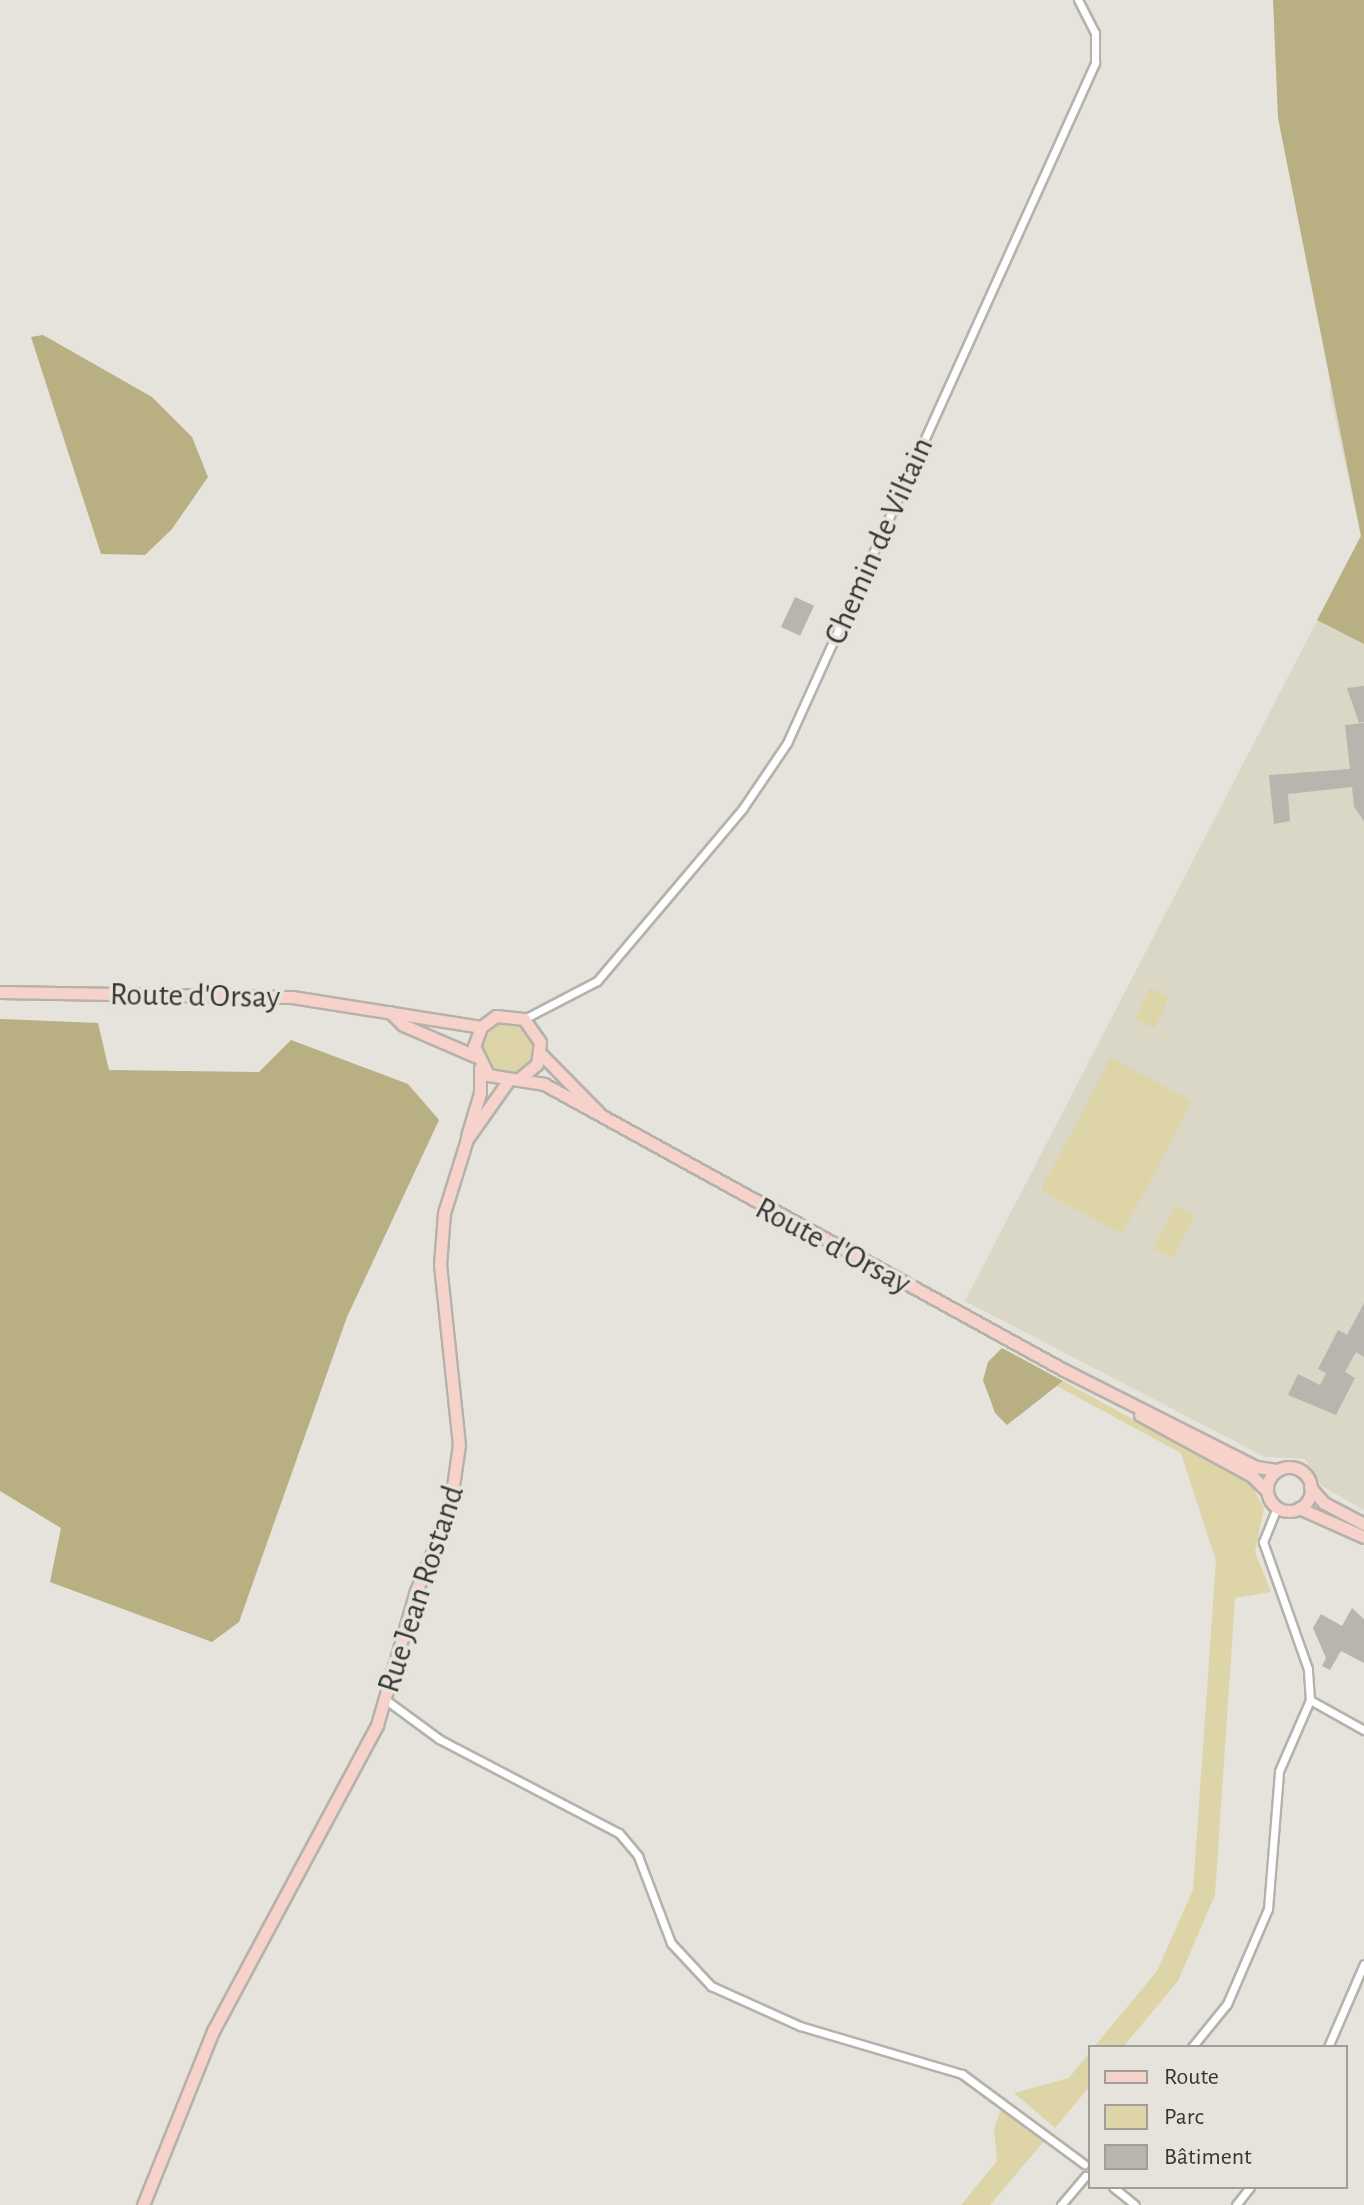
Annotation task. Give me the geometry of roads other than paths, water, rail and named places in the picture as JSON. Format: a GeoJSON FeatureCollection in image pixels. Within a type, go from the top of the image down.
{"type":"FeatureCollection","features":[{"type":"Feature","properties":{"kind":"main road","name":"Route d'Orsay"},"geometry":{"type":"LineString","coordinates":[[0,992],[292,997],[481,1027]]}},
{"type":"Feature","properties":{"kind":"main road","name":"Route d'Orsay"},"geometry":{"type":"LineString","coordinates":[[389,1012],[403,1025],[478,1062]]}},
{"type":"Feature","properties":{"kind":"main road"},"geometry":{"type":"LineString","coordinates":[[506,1014],[524,1019],[536,1031],[540,1053],[514,1080],[478,1062],[481,1027],[506,1014]]}},
{"type":"Feature","properties":{"kind":"main road","name":"Route d'Orsay"},"geometry":{"type":"LineString","coordinates":[[540,1053],[605,1119]]}},
{"type":"Feature","properties":{"kind":"main road","name":"Rue Jean Rostand"},"geometry":{"type":"LineString","coordinates":[[143,2205],[213,2031],[346,1789],[386,1700],[416,1591],[458,1478],[440,1260],[449,1185],[480,1093],[478,1062]]}},
{"type":"Feature","properties":{"kind":"main road","name":"Route d'Orsay"},"geometry":{"type":"LineString","coordinates":[[514,1080],[544,1084],[1064,1370],[1252,1476],[1267,1491]]}},
{"type":"Feature","properties":{"kind":"main road","name":"Rue Jean Rostand"},"geometry":{"type":"LineString","coordinates":[[467,1139],[514,1080]]}},
{"type":"Feature","properties":{"kind":"main road","name":"Route d'Orsay"},"geometry":{"type":"LineString","coordinates":[[1064,1370],[1256,1467],[1277,1470]]}},
{"type":"Feature","properties":{"kind":"main road"},"geometry":{"type":"LineString","coordinates":[[1364,1524],[1324,1503],[1301,1471],[1277,1470],[1267,1491],[1277,1507],[1299,1508],[1364,1537]]}},
{"type":"Feature","properties":{"kind":"main road"},"geometry":{"type":"LineString","coordinates":[[1299,1508],[1310,1487]]}},
{"type":"Feature","properties":{"kind":"street","name":"Chemin de Viltain"},"geometry":{"type":"LineString","coordinates":[[524,1019],[597,981],[743,808],[787,743],[1095,63],[1095,33],[1078,0]]}},
{"type":"Feature","properties":{"kind":"street"},"geometry":{"type":"LineString","coordinates":[[536,1031],[540,1013]]}},
{"type":"Feature","properties":{"kind":"street"},"geometry":{"type":"LineString","coordinates":[[1194,2045],[1227,2004],[1268,1909],[1279,1771],[1310,1700],[1308,1669],[1263,1542],[1277,1507]]}},
{"type":"Feature","properties":{"kind":"street"},"geometry":{"type":"LineString","coordinates":[[386,1700],[439,1739],[619,1833],[638,1856],[671,1943],[711,1986],[800,2026],[962,2074],[1087,2162],[1088,2177],[1061,2205]]}},
{"type":"Feature","properties":{"kind":"street"},"geometry":{"type":"LineString","coordinates":[[1310,1700],[1364,1730]]}},
{"type":"Feature","properties":{"kind":"street"},"geometry":{"type":"LineString","coordinates":[[1329,2045],[1364,1964]]}},
{"type":"Feature","properties":{"kind":"street"},"geometry":{"type":"LineString","coordinates":[[1115,2189],[1133,2204]]}}]}
